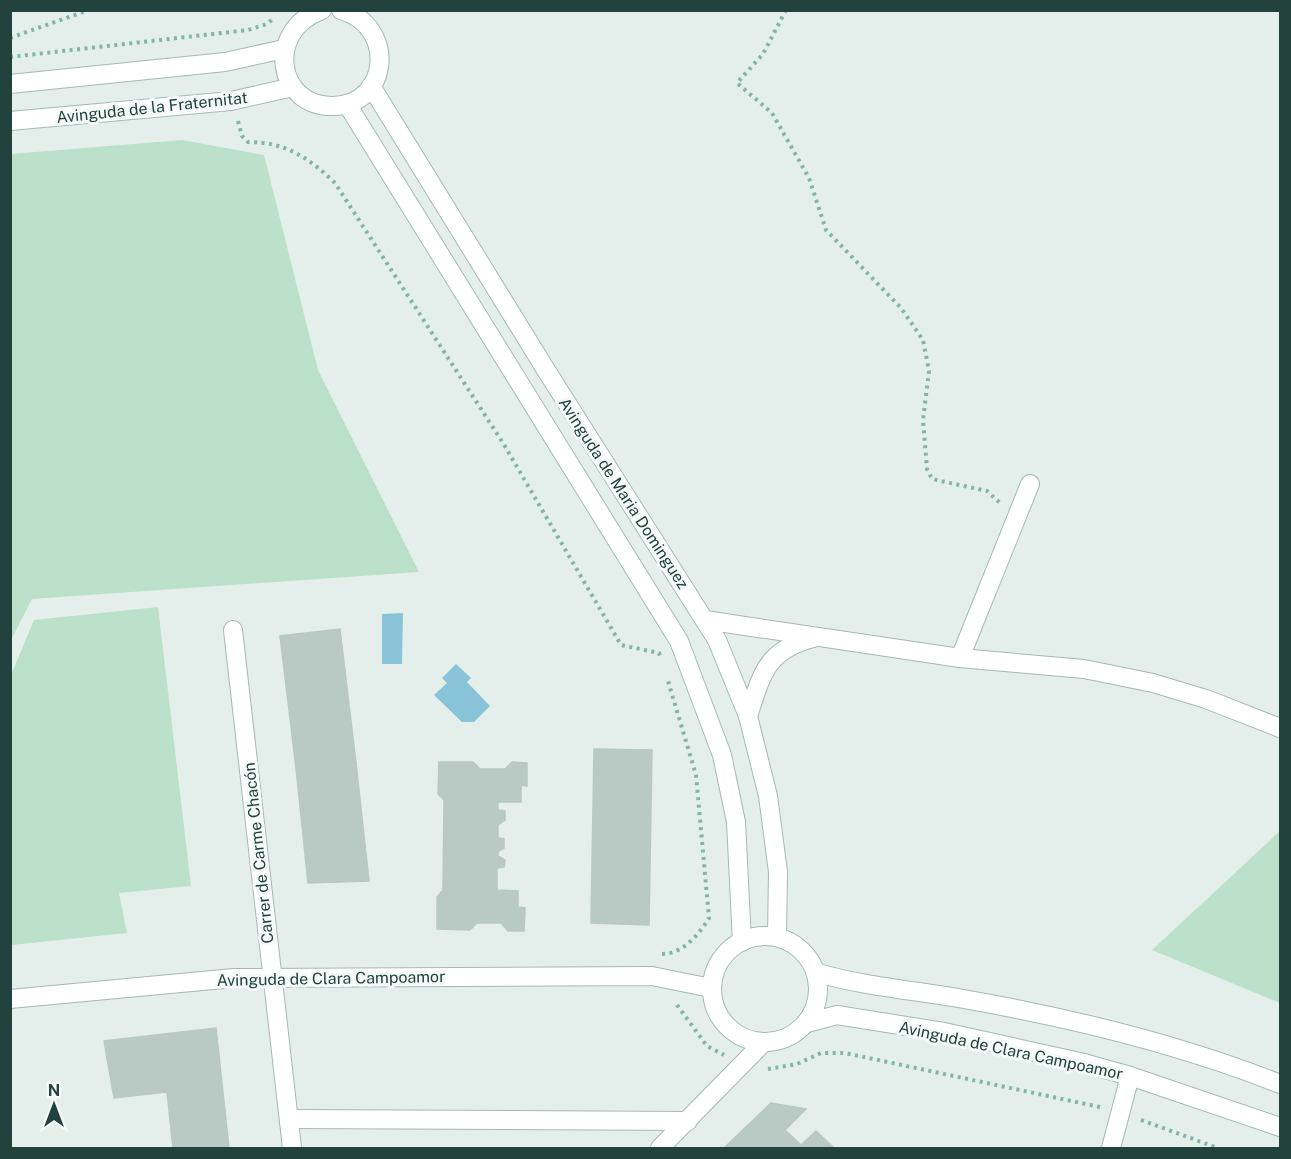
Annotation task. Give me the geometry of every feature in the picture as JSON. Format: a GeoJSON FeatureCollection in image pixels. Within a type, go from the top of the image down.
{"type":"FeatureCollection","features":[{"type":"Feature","properties":{"kind":"street"},"geometry":{"type":"LineString","coordinates":[[322,10],[309,15],[297,24],[289,36],[284,49],[285,69],[293,87],[304,98],[317,104],[332,106],[347,104],[360,97],[372,86],[381,59],[379,45],[363,21],[341,10]]}},
{"type":"Feature","properties":{"kind":"street"},"geometry":{"type":"LineString","coordinates":[[10,84],[225,62],[284,49]]}},
{"type":"Feature","properties":{"kind":"street","name":"Avinguda de Maria Dominguez"},"geometry":{"type":"LineString","coordinates":[[372,86],[540,360],[717,640],[748,716],[762,769],[773,824],[778,872],[777,936]]}},
{"type":"Feature","properties":{"kind":"street","name":"Avinguda de la Fraternitat"},"geometry":{"type":"LineString","coordinates":[[10,121],[231,101],[293,87]]}},
{"type":"Feature","properties":{"kind":"street","name":"Avinguda de Maria Dominguez"},"geometry":{"type":"LineString","coordinates":[[347,104],[679,641],[722,755],[734,811],[740,870],[742,942]]}},
{"type":"Feature","properties":{"kind":"street"},"geometry":{"type":"LineString","coordinates":[[960,658],[1030,484]]}},
{"type":"Feature","properties":{"kind":"street"},"geometry":{"type":"LineString","coordinates":[[705,620],[960,658],[1084,669],[1153,683],[1206,699],[1281,728]]}},
{"type":"Feature","properties":{"kind":"street","name":"Carrer de Carme Chacón"},"geometry":{"type":"LineString","coordinates":[[233,630],[292,1149]]}},
{"type":"Feature","properties":{"kind":"street"},"geometry":{"type":"LineString","coordinates":[[748,716],[763,670],[790,644],[818,637]]}},
{"type":"Feature","properties":{"kind":"street"},"geometry":{"type":"LineString","coordinates":[[757,936],[777,936],[802,949],[812,959],[818,973],[815,1009],[807,1023],[780,1040],[764,1042],[747,1040],[732,1032],[721,1020],[713,1005],[711,988],[720,960],[742,942],[757,936]]}},
{"type":"Feature","properties":{"kind":"street"},"geometry":{"type":"LineString","coordinates":[[818,973],[843,980],[1072,1020],[1249,1072],[1281,1084]]}},
{"type":"Feature","properties":{"kind":"street","name":"Avinguda de Clara Campoamor"},"geometry":{"type":"LineString","coordinates":[[10,999],[234,978],[272,977],[652,975],[711,988]]}},
{"type":"Feature","properties":{"kind":"street","name":"Avinguda de Clara Campoamor"},"geometry":{"type":"LineString","coordinates":[[807,1023],[837,1015],[944,1032],[1080,1062],[1130,1076],[1281,1126]]}},
{"type":"Feature","properties":{"kind":"street"},"geometry":{"type":"LineString","coordinates":[[660,1149],[764,1042]]}},
{"type":"Feature","properties":{"kind":"street"},"geometry":{"type":"LineString","coordinates":[[1111,1149],[1130,1076]]}},
{"type":"Feature","properties":{"kind":"street"},"geometry":{"type":"LineString","coordinates":[[289,1119],[688,1121]]}},
{"type":"Feature","properties":{"kind":"path"},"geometry":{"type":"LineString","coordinates":[[10,38],[89,10]]}},
{"type":"Feature","properties":{"kind":"path"},"geometry":{"type":"LineString","coordinates":[[786,10],[763,54],[737,83],[772,113],[809,178],[826,230],[901,308],[922,340],[929,371],[923,420],[927,469],[932,479],[987,491],[1016,517]]}},
{"type":"Feature","properties":{"kind":"path"},"geometry":{"type":"LineString","coordinates":[[10,57],[248,30],[267,24],[282,12]]}},
{"type":"Feature","properties":{"kind":"path"},"geometry":{"type":"LineString","coordinates":[[222,42],[226,33]]}},
{"type":"Feature","properties":{"kind":"path"},"geometry":{"type":"LineString","coordinates":[[240,127],[242,136],[248,142],[268,142],[298,152],[312,161],[335,183],[502,443],[621,645],[659,653],[663,665]]}},
{"type":"Feature","properties":{"kind":"path"},"geometry":{"type":"LineString","coordinates":[[652,975],[657,954],[673,954],[701,931],[709,918],[696,775],[667,676]]}},
{"type":"Feature","properties":{"kind":"path"},"geometry":{"type":"LineString","coordinates":[[669,999],[681,1008],[707,1046],[742,1065],[769,1069],[797,1064],[821,1053],[845,1053],[1121,1113],[1218,1149]]}},
{"type":"Feature","properties":{"kind":"green space"},"geometry":{"type":"Polygon","coordinates":[[[182,140],[264,155],[318,370],[419,572],[32,599],[11,640],[11,154],[182,140]]]}},
{"type":"Feature","properties":{"kind":"green space"},"geometry":{"type":"Polygon","coordinates":[[[158,607],[191,886],[119,893],[127,933],[11,945],[11,675],[34,620],[158,607]]]}},
{"type":"Feature","properties":{"kind":"green space"},"geometry":{"type":"Polygon","coordinates":[[[1280,831],[1280,1003],[1152,950],[1280,831]]]}},
{"type":"Feature","properties":{"kind":"water"},"geometry":{"type":"Polygon","coordinates":[[[403,613],[402,664],[382,664],[382,614],[403,613]]]}},
{"type":"Feature","properties":{"kind":"water"},"geometry":{"type":"Polygon","coordinates":[[[456,664],[471,678],[467,682],[490,706],[474,722],[462,722],[434,695],[447,683],[442,678],[456,664]]]}},
{"type":"Feature","properties":{"kind":"building"},"geometry":{"type":"Polygon","coordinates":[[[340,629],[356,763],[296,768],[280,636],[340,629]]]}},
{"type":"Feature","properties":{"kind":"building"},"geometry":{"type":"Polygon","coordinates":[[[594,749],[652,750],[649,925],[591,923],[594,749]]]}},
{"type":"Feature","properties":{"kind":"building"},"geometry":{"type":"Polygon","coordinates":[[[439,762],[473,762],[480,769],[505,769],[512,762],[527,763],[527,786],[521,785],[521,802],[498,802],[498,810],[505,811],[505,820],[498,825],[498,838],[504,839],[504,848],[498,852],[498,856],[505,860],[504,867],[497,868],[497,890],[518,891],[518,907],[525,908],[524,931],[508,931],[501,923],[477,923],[470,930],[437,929],[437,897],[443,890],[444,800],[438,794],[439,762]]]}},
{"type":"Feature","properties":{"kind":"building"},"geometry":{"type":"Polygon","coordinates":[[[356,763],[369,881],[308,883],[296,768],[356,763]]]}},
{"type":"Feature","properties":{"kind":"building"},"geometry":{"type":"Polygon","coordinates":[[[216,1028],[229,1148],[173,1148],[167,1092],[114,1098],[104,1041],[216,1028]]]}},
{"type":"Feature","properties":{"kind":"building"},"geometry":{"type":"Polygon","coordinates":[[[771,1103],[806,1109],[785,1130],[801,1145],[816,1131],[834,1148],[724,1148],[771,1103]]]}}]}
